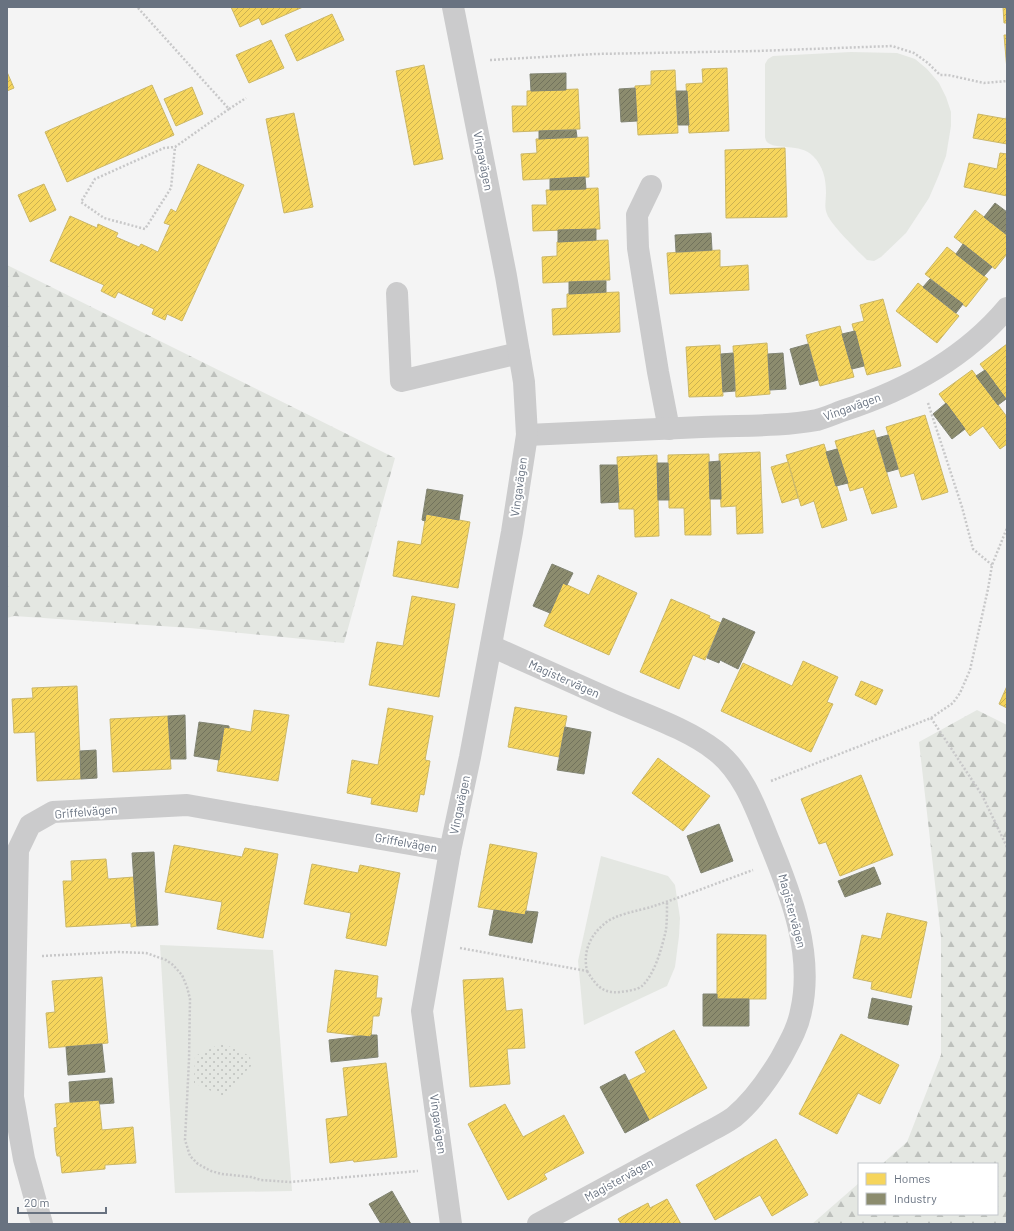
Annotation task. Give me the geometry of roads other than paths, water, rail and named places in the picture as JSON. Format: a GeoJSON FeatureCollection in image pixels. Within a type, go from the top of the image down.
{"type":"FeatureCollection","features":[{"type":"Feature","properties":{"kind":"street","name":"Vingavägen"},"geometry":{"type":"LineString","coordinates":[[451,1224],[422,1011],[450,851],[470,757],[512,532],[527,435],[524,382],[506,276],[453,7]]}},
{"type":"Feature","properties":{"kind":"street"},"geometry":{"type":"LineString","coordinates":[[651,186],[637,215],[638,248],[658,372],[669,429]]}},
{"type":"Feature","properties":{"kind":"street"},"geometry":{"type":"LineString","coordinates":[[397,293],[401,381],[519,353]]}},
{"type":"Feature","properties":{"kind":"street","name":"Vingavägen"},"geometry":{"type":"LineString","coordinates":[[527,435],[749,426],[818,419],[877,399],[920,378],[959,353],[999,318],[1007,308]]}},
{"type":"Feature","properties":{"kind":"street","name":"Magistervägen"},"geometry":{"type":"LineString","coordinates":[[491,646],[701,740],[716,751],[730,766],[748,791],[777,860],[788,892],[803,950],[805,987],[801,1012],[793,1036],[772,1073],[754,1098],[733,1117],[710,1131],[538,1224]]}},
{"type":"Feature","properties":{"kind":"street","name":"Griffelvägen"},"geometry":{"type":"LineString","coordinates":[[42,1224],[24,1159],[13,1097],[18,850],[30,825],[53,812],[188,805],[450,851]]}}]}
